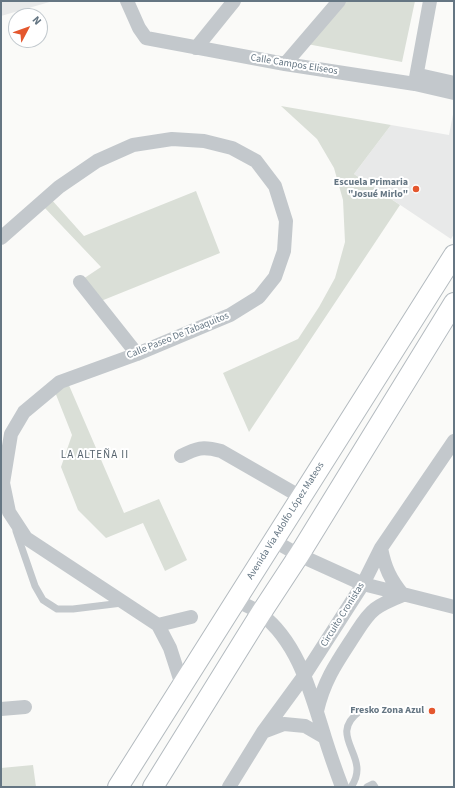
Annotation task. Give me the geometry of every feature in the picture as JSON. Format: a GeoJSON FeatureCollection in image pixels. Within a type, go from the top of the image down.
{"type":"FeatureCollection","features":[{"type":"Feature","properties":{"kind":"main road","name":"Avenida Via Adolfo López Mateos"},"geometry":{"type":"LineString","coordinates":[[118,787],[237,601],[454,255]]}},
{"type":"Feature","properties":{"kind":"main road"},"geometry":{"type":"LineString","coordinates":[[153,787],[261,613],[299,555],[454,303]]}},
{"type":"Feature","properties":{"kind":"street","name":"Calle Campos Eliseos"},"geometry":{"type":"LineString","coordinates":[[127,1],[139,28],[199,44],[415,79],[454,82]]}},
{"type":"Feature","properties":{"kind":"street"},"geometry":{"type":"LineString","coordinates":[[199,44],[234,1]]}},
{"type":"Feature","properties":{"kind":"street"},"geometry":{"type":"LineString","coordinates":[[289,59],[339,1]]}},
{"type":"Feature","properties":{"kind":"street"},"geometry":{"type":"LineString","coordinates":[[415,79],[430,1]]}},
{"type":"Feature","properties":{"kind":"street","name":"Calle Campos Eliseos"},"geometry":{"type":"LineString","coordinates":[[415,79],[454,93]]}},
{"type":"Feature","properties":{"kind":"street","name":"Calle Paseo De Tabaquitos"},"geometry":{"type":"LineString","coordinates":[[1,238],[59,187],[97,161],[133,145],[172,139],[204,141],[232,148],[256,162],[275,186],[286,221],[284,251],[275,277],[259,297],[230,315],[137,354],[60,382],[24,412],[11,434],[3,483],[9,512],[26,538],[158,625],[170,648],[182,685]]}},
{"type":"Feature","properties":{"kind":"street"},"geometry":{"type":"LineString","coordinates":[[80,282],[137,354]]}},
{"type":"Feature","properties":{"kind":"street","name":"Circuito Cronistas"},"geometry":{"type":"LineString","coordinates":[[229,787],[263,732],[304,676],[363,584],[381,548],[454,441]]}},
{"type":"Feature","properties":{"kind":"street"},"geometry":{"type":"LineString","coordinates":[[181,456],[195,449],[208,448],[221,451],[301,497]]}},
{"type":"Feature","properties":{"kind":"street"},"geometry":{"type":"LineString","coordinates":[[274,542],[363,584],[454,607]]}},
{"type":"Feature","properties":{"kind":"street"},"geometry":{"type":"LineString","coordinates":[[381,548],[385,565],[392,581],[402,595]]}},
{"type":"Feature","properties":{"kind":"street"},"geometry":{"type":"LineString","coordinates":[[317,711],[321,696],[332,669],[364,620],[384,603],[402,595]]}},
{"type":"Feature","properties":{"kind":"street"},"geometry":{"type":"LineString","coordinates":[[237,601],[261,613],[278,631],[290,647],[304,676],[342,787]]}},
{"type":"Feature","properties":{"kind":"street"},"geometry":{"type":"LineString","coordinates":[[158,625],[191,617]]}},
{"type":"Feature","properties":{"kind":"street"},"geometry":{"type":"LineString","coordinates":[[1,708],[24,707]]}},
{"type":"Feature","properties":{"kind":"street"},"geometry":{"type":"LineString","coordinates":[[263,732],[284,724],[305,726],[324,737]]}},
{"type":"Feature","properties":{"kind":"lane"},"geometry":{"type":"LineString","coordinates":[[9,512],[35,586],[43,600],[57,609],[73,610],[124,603]]}},
{"type":"Feature","properties":{"kind":"lane"},"geometry":{"type":"LineString","coordinates":[[351,787],[357,776],[358,766],[347,736],[347,726],[352,717],[360,711]]}},
{"type":"Feature","properties":{"kind":"shaded area"},"geometry":{"type":"Polygon","coordinates":[[[1,1],[53,1],[29,8],[8,8],[8,14],[1,16],[1,1]]]}},
{"type":"Feature","properties":{"kind":"shaded area"},"geometry":{"type":"Polygon","coordinates":[[[342,1],[415,1],[402,62],[307,44],[342,1]]]}},
{"type":"Feature","properties":{"kind":"shaded area"},"geometry":{"type":"Polygon","coordinates":[[[281,106],[391,125],[354,174],[400,205],[249,432],[223,373],[298,339],[319,307],[335,278],[345,242],[343,200],[334,168],[317,139],[281,106]]]}},
{"type":"Feature","properties":{"kind":"shaded area","name":"Escuela Primaria \"Josué Mirlo\""},"geometry":{"type":"Polygon","coordinates":[[[454,109],[454,234],[451,239],[354,174],[391,125],[449,135],[454,109]]]}},
{"type":"Feature","properties":{"kind":"shaded area"},"geometry":{"type":"Polygon","coordinates":[[[196,191],[220,253],[101,301],[83,279],[101,267],[43,206],[51,199],[84,236],[196,191]]]}},
{"type":"Feature","properties":{"kind":"shaded area"},"geometry":{"type":"Polygon","coordinates":[[[68,383],[124,513],[159,499],[187,560],[165,571],[143,523],[106,538],[78,510],[61,467],[72,435],[55,392],[68,383]]]}},
{"type":"Feature","properties":{"kind":"shaded area"},"geometry":{"type":"Polygon","coordinates":[[[33,765],[36,787],[1,787],[1,768],[33,765]]]}},
{"type":"Feature","properties":{"kind":"place","name":"Escuela Primaria \"Josué Mirlo\""},"geometry":{"type":"Point","coordinates":[416,189]}},
{"type":"Feature","properties":{"kind":"place","name":"Fresko Zona Azul"},"geometry":{"type":"Point","coordinates":[432,711]}},
{"type":"Feature","properties":{"kind":"district","name":"LA ALTEÑA II"},"geometry":{"type":"Point","coordinates":[95,456]}}]}
